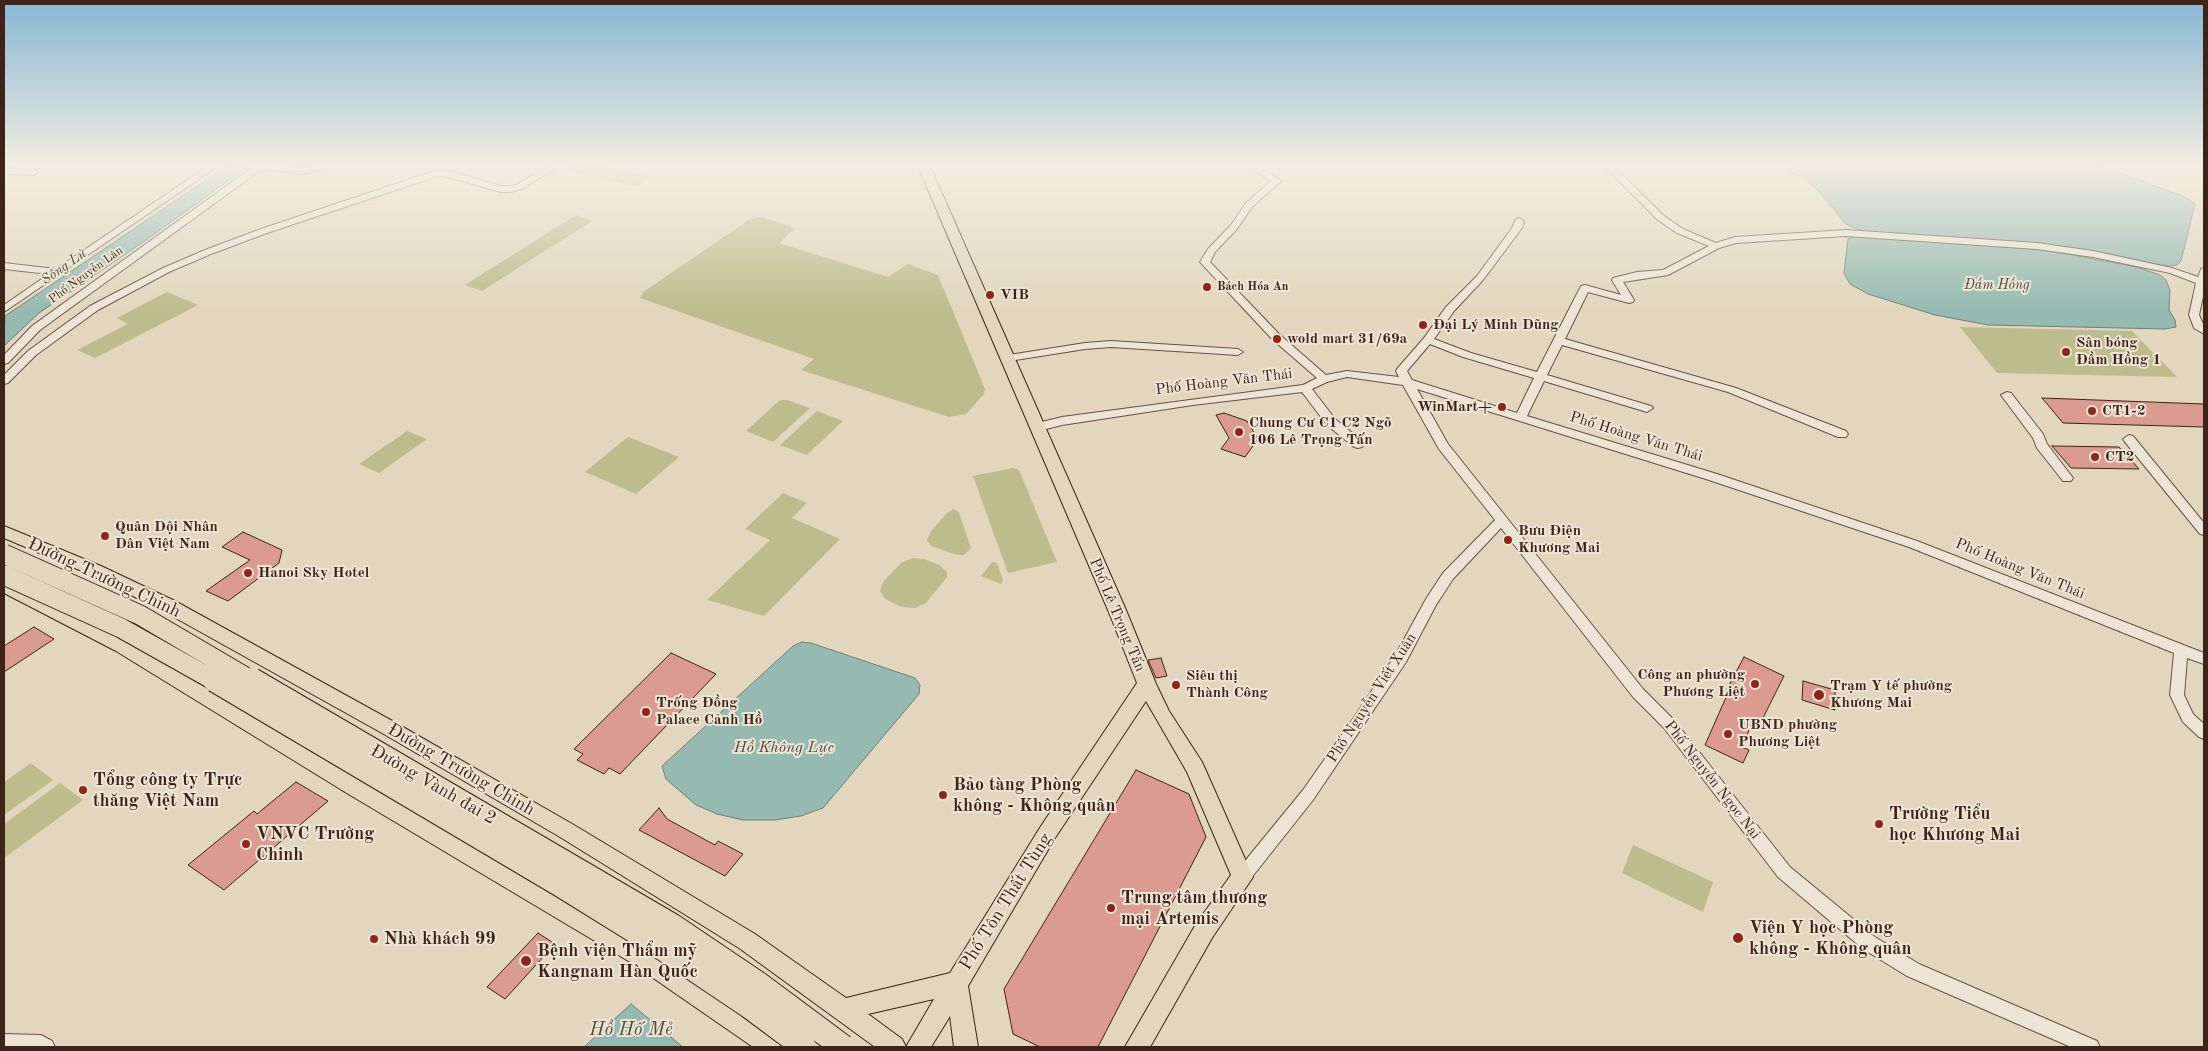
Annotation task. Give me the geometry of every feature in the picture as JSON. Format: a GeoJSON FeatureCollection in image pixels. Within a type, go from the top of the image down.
{"type":"FeatureCollection","features":[{"type":"Feature","properties":{"kind":"highway","name":"Đường Vành đai 2"},"geometry":{"type":"LineString","coordinates":[[4,554],[140,615],[566,862],[671,926],[758,983],[843,1047]]}},
{"type":"Feature","properties":{"kind":"highway","name":"Đường Vành đai 2"},"geometry":{"type":"LineString","coordinates":[[5,583],[121,628],[247,698],[661,947],[748,1006],[804,1047]]}},
{"type":"Feature","properties":{"kind":"main road","name":"Phố Lê Trọng Tấn"},"geometry":{"type":"LineString","coordinates":[[944,213],[1009,358],[1085,540],[1117,610],[1146,684],[1162,715],[1195,768],[1242,878]]}},
{"type":"Feature","properties":{"kind":"main road","name":"Đường Trường Chinh"},"geometry":{"type":"LineString","coordinates":[[4,532],[65,557],[169,606],[389,728],[698,909],[801,978],[894,1047]]}},
{"type":"Feature","properties":{"kind":"main road"},"geometry":{"type":"LineString","coordinates":[[5,583],[65,557]]}},
{"type":"Feature","properties":{"kind":"main road"},"geometry":{"type":"LineString","coordinates":[[5,583],[122,646],[638,955],[773,1047]]}},
{"type":"Feature","properties":{"kind":"main road","name":"Phố Tôn Thất Tùng"},"geometry":{"type":"LineString","coordinates":[[918,1047],[1048,832],[1146,684]]}},
{"type":"Feature","properties":{"kind":"main road"},"geometry":{"type":"LineString","coordinates":[[335,775],[389,728]]}},
{"type":"Feature","properties":{"kind":"main road"},"geometry":{"type":"LineString","coordinates":[[1137,1047],[1204,931],[1242,878]]}},
{"type":"Feature","properties":{"kind":"main road"},"geometry":{"type":"LineString","coordinates":[[844,1010],[895,996],[956,983],[966,1047]]}},
{"type":"Feature","properties":{"kind":"street"},"geometry":{"type":"LineString","coordinates":[[4,309],[145,213]]}},
{"type":"Feature","properties":{"kind":"street","name":"Phố Nguyễn Lân"},"geometry":{"type":"LineString","coordinates":[[4,361],[36,328],[118,266],[193,213]]}},
{"type":"Feature","properties":{"kind":"street"},"geometry":{"type":"LineString","coordinates":[[4,381],[32,352],[94,308],[166,270],[208,252],[318,213]]}},
{"type":"Feature","properties":{"kind":"street"},"geometry":{"type":"LineString","coordinates":[[1243,213],[1211,251],[1205,262],[1276,337],[1324,379]]}},
{"type":"Feature","properties":{"kind":"street"},"geometry":{"type":"LineString","coordinates":[[1656,213],[1680,231],[1716,246]]}},
{"type":"Feature","properties":{"kind":"street"},"geometry":{"type":"LineString","coordinates":[[1406,382],[1401,371],[1428,340],[1450,309],[1480,278],[1517,228],[1519,221]]}},
{"type":"Feature","properties":{"kind":"street"},"geometry":{"type":"LineString","coordinates":[[1520,418],[1585,288],[1629,300],[1617,280],[1665,273],[1716,246],[1736,240],[1846,234],[2037,246],[2070,250],[2203,276],[2194,315],[2198,326],[2204,331]]}},
{"type":"Feature","properties":{"kind":"street"},"geometry":{"type":"LineString","coordinates":[[4,266],[57,272]]}},
{"type":"Feature","properties":{"kind":"street"},"geometry":{"type":"LineString","coordinates":[[1428,340],[1467,355],[1647,408]]}},
{"type":"Feature","properties":{"kind":"street"},"geometry":{"type":"LineString","coordinates":[[1559,341],[1732,390],[1842,434]]}},
{"type":"Feature","properties":{"kind":"street"},"geometry":{"type":"LineString","coordinates":[[1009,358],[1076,347],[1111,344],[1151,345],[1238,352]]}},
{"type":"Feature","properties":{"kind":"street","name":"Phố Hoàng Văn Thái"},"geometry":{"type":"LineString","coordinates":[[1038,427],[1062,421],[1305,388],[1324,379],[1347,374],[1406,382],[1713,477],[1913,544],[2204,659]]}},
{"type":"Feature","properties":{"kind":"street","name":"Phố Nguyễn Ngọc Nại"},"geometry":{"type":"LineString","coordinates":[[1406,382],[1443,446],[1638,693],[1669,724],[1732,808],[1784,872],[1869,942],[1913,970],[2091,1047]]}},
{"type":"Feature","properties":{"kind":"street"},"geometry":{"type":"LineString","coordinates":[[1305,388],[1332,423],[1358,444]]}},
{"type":"Feature","properties":{"kind":"street"},"geometry":{"type":"LineString","coordinates":[[2007,395],[2039,436],[2041,444],[2067,478]]}},
{"type":"Feature","properties":{"kind":"street"},"geometry":{"type":"LineString","coordinates":[[2130,439],[2204,531]]}},
{"type":"Feature","properties":{"kind":"street","name":"Phố Nguyễn Viết Xuân"},"geometry":{"type":"LineString","coordinates":[[1242,878],[1308,795],[1360,720],[1401,658],[1431,602],[1448,576],[1502,520]]}},
{"type":"Feature","properties":{"kind":"street"},"geometry":{"type":"LineString","coordinates":[[2182,650],[2178,695],[2188,718],[2204,733]]}},
{"type":"Feature","properties":{"kind":"street"},"geometry":{"type":"LineString","coordinates":[[4,1043],[41,1044],[46,1047]]}},
{"type":"Feature","properties":{"kind":"green space"},"geometry":{"type":"Polygon","coordinates":[[[576,215],[592,221],[482,291],[465,285],[576,215]]]}},
{"type":"Feature","properties":{"kind":"green space"},"geometry":{"type":"Polygon","coordinates":[[[762,217],[794,229],[779,243],[888,277],[908,264],[938,275],[985,389],[984,394],[966,414],[949,417],[801,370],[814,359],[640,298],[643,292],[750,219],[762,217]]]}},
{"type":"Feature","properties":{"kind":"green space"},"geometry":{"type":"Polygon","coordinates":[[[167,292],[198,305],[95,358],[77,350],[128,324],[117,318],[167,292]]]}},
{"type":"Feature","properties":{"kind":"green space","name":"Sân bóng Đầm Hồng 1"},"geometry":{"type":"Polygon","coordinates":[[[1960,327],[2132,331],[2177,377],[1997,373],[1960,327]]]}},
{"type":"Feature","properties":{"kind":"green space"},"geometry":{"type":"Polygon","coordinates":[[[780,400],[787,400],[810,408],[773,442],[746,431],[780,400]]]}},
{"type":"Feature","properties":{"kind":"green space"},"geometry":{"type":"Polygon","coordinates":[[[817,411],[843,421],[807,455],[780,445],[817,411]]]}},
{"type":"Feature","properties":{"kind":"green space"},"geometry":{"type":"Polygon","coordinates":[[[407,431],[427,439],[379,473],[359,464],[407,431]]]}},
{"type":"Feature","properties":{"kind":"green space"},"geometry":{"type":"Polygon","coordinates":[[[628,437],[679,457],[636,494],[585,472],[628,437]]]}},
{"type":"Feature","properties":{"kind":"green space"},"geometry":{"type":"Polygon","coordinates":[[[1013,468],[1019,470],[1057,562],[1008,573],[973,476],[1013,468]]]}},
{"type":"Feature","properties":{"kind":"green space"},"geometry":{"type":"Polygon","coordinates":[[[783,493],[807,503],[792,518],[840,539],[764,616],[707,600],[770,540],[745,529],[783,493]]]}},
{"type":"Feature","properties":{"kind":"green space"},"geometry":{"type":"Polygon","coordinates":[[[953,509],[959,512],[971,548],[964,555],[957,555],[931,546],[927,540],[931,531],[953,509]]]}},
{"type":"Feature","properties":{"kind":"green space"},"geometry":{"type":"Polygon","coordinates":[[[912,558],[924,559],[939,565],[947,572],[947,577],[926,603],[915,608],[902,607],[885,599],[880,591],[883,582],[901,563],[912,558]]]}},
{"type":"Feature","properties":{"kind":"green space"},"geometry":{"type":"Polygon","coordinates":[[[992,562],[997,563],[1003,580],[1001,584],[981,576],[992,562]]]}},
{"type":"Feature","properties":{"kind":"green space"},"geometry":{"type":"Polygon","coordinates":[[[31,763],[53,780],[4,815],[4,782],[31,763]]]}},
{"type":"Feature","properties":{"kind":"green space"},"geometry":{"type":"Polygon","coordinates":[[[60,783],[83,800],[4,858],[4,824],[60,783]]]}},
{"type":"Feature","properties":{"kind":"green space"},"geometry":{"type":"Polygon","coordinates":[[[1633,845],[1713,882],[1703,912],[1622,873],[1633,845]]]}},
{"type":"Feature","properties":{"kind":"water"},"geometry":{"type":"Polygon","coordinates":[[[157,213],[183,213],[39,313],[4,346],[5,316],[157,213]]]}},
{"type":"Feature","properties":{"kind":"water"},"geometry":{"type":"Polygon","coordinates":[[[1837,213],[2193,213],[2181,261],[2177,265],[2170,266],[2068,247],[1870,232],[1856,229],[1846,224],[1837,213]]]}},
{"type":"Feature","properties":{"kind":"water","name":"Đầm Hồng"},"geometry":{"type":"Polygon","coordinates":[[[1855,236],[2035,248],[2137,267],[2160,275],[2166,280],[2170,290],[2169,310],[2175,320],[2176,327],[2165,329],[1988,325],[1935,315],[1868,294],[1850,284],[1844,273],[1848,239],[1855,236]]]}},
{"type":"Feature","properties":{"kind":"water","name":"Hồ Không Lực"},"geometry":{"type":"Polygon","coordinates":[[[802,642],[811,643],[915,678],[920,685],[919,694],[823,808],[801,816],[775,820],[743,820],[717,814],[696,805],[666,779],[662,766],[793,646],[802,642]]]}},
{"type":"Feature","properties":{"kind":"water","name":"Hồ Hố Mẻ"},"geometry":{"type":"Polygon","coordinates":[[[631,1004],[683,1047],[584,1047],[631,1004]]]}},
{"type":"Feature","properties":{"kind":"building"},"geometry":{"type":"Polygon","coordinates":[[[2042,398],[2204,404],[2204,427],[2063,423],[2042,398]]]}},
{"type":"Feature","properties":{"kind":"building","name":"Chung Cư C1 C2 Ngõ 106 Lê Trọng Tấn"},"geometry":{"type":"Polygon","coordinates":[[[1224,413],[1247,421],[1258,439],[1245,457],[1221,449],[1229,438],[1216,415],[1224,413]]]}},
{"type":"Feature","properties":{"kind":"building","name":"CT2"},"geometry":{"type":"Polygon","coordinates":[[[2052,446],[2119,447],[2139,469],[2071,468],[2052,446]]]}},
{"type":"Feature","properties":{"kind":"building","name":"Hanoi Sky Hotel"},"geometry":{"type":"Polygon","coordinates":[[[243,532],[282,550],[279,563],[228,601],[206,591],[250,560],[222,547],[243,532]]]}},
{"type":"Feature","properties":{"kind":"building"},"geometry":{"type":"Polygon","coordinates":[[[34,627],[54,639],[4,672],[4,646],[34,627]]]}},
{"type":"Feature","properties":{"kind":"building","name":"Trống Đồng Palace Cảnh Hồ"},"geometry":{"type":"Polygon","coordinates":[[[671,653],[716,674],[620,774],[609,768],[604,774],[577,760],[583,754],[574,749],[671,653]]]}},
{"type":"Feature","properties":{"kind":"building"},"geometry":{"type":"Polygon","coordinates":[[[1744,657],[1784,676],[1760,724],[1753,721],[1742,747],[1749,750],[1743,763],[1705,745],[1727,695],[1725,693],[1744,657]]]}},
{"type":"Feature","properties":{"kind":"building"},"geometry":{"type":"Polygon","coordinates":[[[1161,658],[1167,676],[1156,678],[1148,660],[1161,658]]]}},
{"type":"Feature","properties":{"kind":"building","name":"Trạm Y tế phường Khương Mai"},"geometry":{"type":"Polygon","coordinates":[[[1803,681],[1835,690],[1835,710],[1802,700],[1803,681]]]}},
{"type":"Feature","properties":{"kind":"building","name":"Trung tâm thương mại Artemis"},"geometry":{"type":"Polygon","coordinates":[[[1136,770],[1189,794],[1206,837],[1098,1047],[1040,1047],[1013,1034],[1004,989],[1136,770]]]}},
{"type":"Feature","properties":{"kind":"building","name":"VNVC Trường Chinh"},"geometry":{"type":"Polygon","coordinates":[[[296,782],[328,801],[224,890],[188,865],[254,811],[257,814],[296,782]]]}},
{"type":"Feature","properties":{"kind":"building"},"geometry":{"type":"Polygon","coordinates":[[[659,808],[667,819],[715,845],[718,841],[743,854],[725,876],[639,830],[659,808]]]}},
{"type":"Feature","properties":{"kind":"building","name":"Bệnh viện Thẩm mỹ Kangnam Hàn Quốc"},"geometry":{"type":"Polygon","coordinates":[[[538,933],[555,944],[505,999],[487,987],[538,933]]]}},
{"type":"Feature","properties":{"kind":"place","name":"Bách Hóa An"},"geometry":{"type":"Point","coordinates":[1207,287]}},
{"type":"Feature","properties":{"kind":"place","name":"VIB"},"geometry":{"type":"Point","coordinates":[990,295]}},
{"type":"Feature","properties":{"kind":"place","name":"Đại Lý Minh Dũng"},"geometry":{"type":"Point","coordinates":[1423,325]}},
{"type":"Feature","properties":{"kind":"place","name":"wold mart 31/69a"},"geometry":{"type":"Point","coordinates":[1277,339]}},
{"type":"Feature","properties":{"kind":"place","name":"Sân bóng Đầm Hồng 1"},"geometry":{"type":"Point","coordinates":[2066,352]}},
{"type":"Feature","properties":{"kind":"place","name":"WinMart+"},"geometry":{"type":"Point","coordinates":[1502,407]}},
{"type":"Feature","properties":{"kind":"place","name":"CT1-2"},"geometry":{"type":"Point","coordinates":[2092,411]}},
{"type":"Feature","properties":{"kind":"place","name":"Chung Cư C1 C2 Ngõ 106 Lê Trọng Tấn"},"geometry":{"type":"Point","coordinates":[1239,432]}},
{"type":"Feature","properties":{"kind":"place","name":"CT2"},"geometry":{"type":"Point","coordinates":[2095,457]}},
{"type":"Feature","properties":{"kind":"place","name":"Quân Dội Nhân Dân Việt Nam"},"geometry":{"type":"Point","coordinates":[105,536]}},
{"type":"Feature","properties":{"kind":"place","name":"Bưu Điện Khương Mai"},"geometry":{"type":"Point","coordinates":[1508,540]}},
{"type":"Feature","properties":{"kind":"place","name":"Hanoi Sky Hotel"},"geometry":{"type":"Point","coordinates":[248,573]}},
{"type":"Feature","properties":{"kind":"place","name":"Công an phường Phương Liệt"},"geometry":{"type":"Point","coordinates":[1755,684]}},
{"type":"Feature","properties":{"kind":"place","name":"Siêu thị Thành Công"},"geometry":{"type":"Point","coordinates":[1176,685]}},
{"type":"Feature","properties":{"kind":"place","name":"Trạm Y tế phường Khương Mai"},"geometry":{"type":"Point","coordinates":[1819,695]}},
{"type":"Feature","properties":{"kind":"place","name":"Trống Đồng Palace Cảnh Hồ"},"geometry":{"type":"Point","coordinates":[646,712]}},
{"type":"Feature","properties":{"kind":"place","name":"UBND phường Phương Liệt"},"geometry":{"type":"Point","coordinates":[1728,734]}},
{"type":"Feature","properties":{"kind":"place","name":"Tổng công ty Trực thăng Việt Nam"},"geometry":{"type":"Point","coordinates":[83,790]}},
{"type":"Feature","properties":{"kind":"place","name":"Bảo tàng Phòng không - Không quân"},"geometry":{"type":"Point","coordinates":[943,795]}},
{"type":"Feature","properties":{"kind":"place","name":"Trường Tiểu học Khương Mai"},"geometry":{"type":"Point","coordinates":[1879,824]}},
{"type":"Feature","properties":{"kind":"place","name":"VNVC Trường Chinh"},"geometry":{"type":"Point","coordinates":[246,844]}},
{"type":"Feature","properties":{"kind":"place","name":"Trung tâm thương mại Artemis"},"geometry":{"type":"Point","coordinates":[1111,908]}},
{"type":"Feature","properties":{"kind":"place","name":"Viện Y học Phòng không - Không quân"},"geometry":{"type":"Point","coordinates":[1738,938]}},
{"type":"Feature","properties":{"kind":"place","name":"Nhà khách 99"},"geometry":{"type":"Point","coordinates":[374,939]}},
{"type":"Feature","properties":{"kind":"place","name":"Bệnh viện Thẩm mỹ Kangnam Hàn Quốc"},"geometry":{"type":"Point","coordinates":[526,961]}},
{"type":"Feature","properties":{"kind":"water label","name":"Sông Lừ"},"geometry":{"type":"Point","coordinates":[64,267]}}]}
